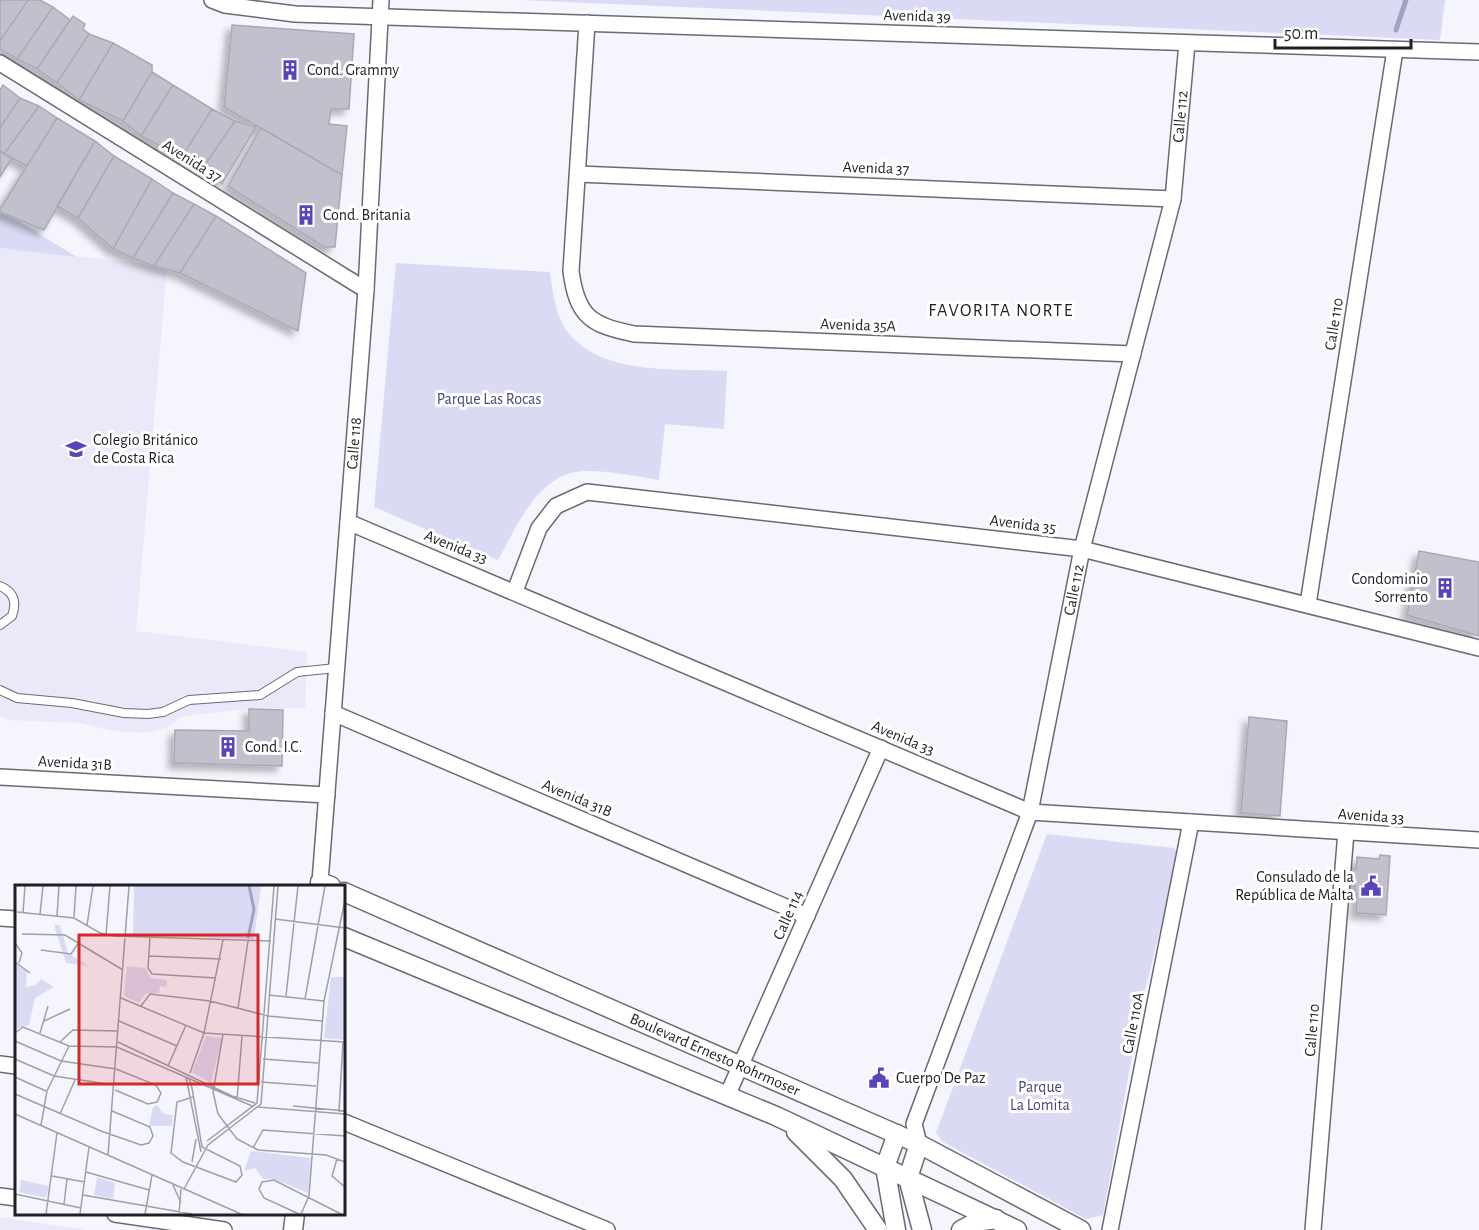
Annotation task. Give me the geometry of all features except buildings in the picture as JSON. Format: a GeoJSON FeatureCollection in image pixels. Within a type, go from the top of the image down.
{"type":"FeatureCollection","features":[{"type":"Feature","properties":{"kind":"street","name":"Calle 118"},"geometry":{"type":"LineString","coordinates":[[324,885],[327,795],[366,290],[381,0]]}},
{"type":"Feature","properties":{"kind":"street","name":"Avenida 39"},"geometry":{"type":"LineString","coordinates":[[221,2],[295,14],[1479,52]]}},
{"type":"Feature","properties":{"kind":"street"},"geometry":{"type":"LineString","coordinates":[[578,174],[587,23]]}},
{"type":"Feature","properties":{"kind":"street","name":"Calle 112"},"geometry":{"type":"LineString","coordinates":[[914,1124],[1030,812],[1082,549],[1173,199],[1187,43]]}},
{"type":"Feature","properties":{"kind":"street","name":"Calle 110"},"geometry":{"type":"LineString","coordinates":[[1308,604],[1395,50]]}},
{"type":"Feature","properties":{"kind":"street","name":"Avenida 37"},"geometry":{"type":"LineString","coordinates":[[0,63],[366,290]]}},
{"type":"Feature","properties":{"kind":"street","name":"Avenida 37"},"geometry":{"type":"LineString","coordinates":[[578,174],[1173,199]]}},
{"type":"Feature","properties":{"kind":"street","name":"Avenida 35A"},"geometry":{"type":"LineString","coordinates":[[578,174],[571,272],[574,296],[585,315],[604,328],[634,334],[1133,354]]}},
{"type":"Feature","properties":{"kind":"street","name":"Avenida 35"},"geometry":{"type":"LineString","coordinates":[[515,591],[539,528],[556,506],[587,492],[1082,549],[1479,648]]}},
{"type":"Feature","properties":{"kind":"street","name":"Avenida 33"},"geometry":{"type":"LineString","coordinates":[[348,522],[515,591],[1030,812],[1479,840]]}},
{"type":"Feature","properties":{"kind":"street","name":"Avenida 31B"},"geometry":{"type":"LineString","coordinates":[[333,713],[807,916]]}},
{"type":"Feature","properties":{"kind":"street","name":"Calle 114"},"geometry":{"type":"LineString","coordinates":[[727,1096],[881,748]]}},
{"type":"Feature","properties":{"kind":"street","name":"Avenida 31B"},"geometry":{"type":"LineString","coordinates":[[0,777],[327,795]]}},
{"type":"Feature","properties":{"kind":"street","name":"Calle 110A"},"geometry":{"type":"LineString","coordinates":[[1110,1230],[1191,822]]}},
{"type":"Feature","properties":{"kind":"street","name":"Calle 110"},"geometry":{"type":"LineString","coordinates":[[1313,1230],[1346,832]]}},
{"type":"Feature","properties":{"kind":"street","name":"Boulevard Ernesto Rohrmoser"},"geometry":{"type":"LineString","coordinates":[[345,892],[919,1144],[1081,1230]]}},
{"type":"Feature","properties":{"kind":"street"},"geometry":{"type":"LineString","coordinates":[[0,918],[15,919]]}},
{"type":"Feature","properties":{"kind":"street","name":"Boulevard Ernesto Rohrmoser"},"geometry":{"type":"LineString","coordinates":[[345,937],[776,1116],[1017,1230]]}},
{"type":"Feature","properties":{"kind":"street"},"geometry":{"type":"LineString","coordinates":[[0,1064],[15,1066]]}},
{"type":"Feature","properties":{"kind":"street"},"geometry":{"type":"LineString","coordinates":[[776,1116],[812,1145],[843,1179],[878,1230]]}},
{"type":"Feature","properties":{"kind":"street"},"geometry":{"type":"LineString","coordinates":[[345,1122],[608,1230]]}},
{"type":"Feature","properties":{"kind":"street"},"geometry":{"type":"LineString","coordinates":[[896,1230],[885,1167],[897,1134],[914,1124],[919,1144],[908,1178],[922,1230]]}},
{"type":"Feature","properties":{"kind":"street"},"geometry":{"type":"LineString","coordinates":[[0,1196],[15,1198]]}},
{"type":"Feature","properties":{"kind":"street"},"geometry":{"type":"LineString","coordinates":[[122,1215],[224,1230]]}},
{"type":"Feature","properties":{"kind":"street"},"geometry":{"type":"LineString","coordinates":[[293,1230],[295,1215]]}},
{"type":"Feature","properties":{"kind":"street"},"geometry":{"type":"LineString","coordinates":[[961,1230],[976,1222],[996,1219]]}},
{"type":"Feature","properties":{"kind":"lane"},"geometry":{"type":"LineString","coordinates":[[0,586],[12,594],[15,609],[12,616],[0,625]]}},
{"type":"Feature","properties":{"kind":"lane"},"geometry":{"type":"LineString","coordinates":[[0,690],[9,697],[72,703],[124,713],[147,714],[163,712],[189,700],[260,694],[297,672],[336,668]]}},
{"type":"Feature","properties":{"kind":"shaded area","name":"Colegio Británico de Costa Rica"},"geometry":{"type":"Polygon","coordinates":[[[0,248],[167,266],[136,631],[307,652],[305,708],[249,709],[183,716],[166,728],[146,733],[114,731],[81,723],[8,720],[0,715],[0,248]]]}},
{"type":"Feature","properties":{"kind":"shaded area"},"geometry":{"type":"Polygon","coordinates":[[[0,1217],[87,1230],[0,1230],[0,1217]]]}},
{"type":"Feature","properties":{"kind":"green space"},"geometry":{"type":"Polygon","coordinates":[[[520,0],[1445,0],[1440,40],[520,0]]]}},
{"type":"Feature","properties":{"kind":"green space"},"geometry":{"type":"Polygon","coordinates":[[[0,210],[77,257],[0,248],[0,210]]]}},
{"type":"Feature","properties":{"kind":"green space","name":"Parque Las Rocas"},"geometry":{"type":"Polygon","coordinates":[[[396,263],[550,272],[556,307],[562,323],[572,337],[587,350],[624,364],[666,369],[727,371],[724,429],[665,424],[659,480],[590,471],[579,471],[558,478],[536,497],[527,509],[498,560],[374,507],[396,263]]]}},
{"type":"Feature","properties":{"kind":"green space","name":"Parque La Lomita"},"geometry":{"type":"Polygon","coordinates":[[[1047,834],[1174,848],[1179,855],[1142,1002],[1103,1215],[1086,1219],[943,1142],[936,1133],[1047,834]]]}},
{"type":"Feature","properties":{"kind":"waterway"},"geometry":{"type":"LineString","coordinates":[[1396,30],[1406,0]]}},
{"type":"Feature","properties":{"kind":"place","name":"Cond. Grammy"},"geometry":{"type":"Point","coordinates":[290,70]}},
{"type":"Feature","properties":{"kind":"place","name":"Cond. Britania"},"geometry":{"type":"Point","coordinates":[306,215]}},
{"type":"Feature","properties":{"kind":"place","name":"Colegio Británico de Costa Rica"},"geometry":{"type":"Point","coordinates":[76,449]}},
{"type":"Feature","properties":{"kind":"place","name":"Condominio Sorrento"},"geometry":{"type":"Point","coordinates":[1445,588]}},
{"type":"Feature","properties":{"kind":"place","name":"Cond. I.C."},"geometry":{"type":"Point","coordinates":[228,747]}},
{"type":"Feature","properties":{"kind":"place","name":"Consulado de la República de Malta"},"geometry":{"type":"Point","coordinates":[1371,886]}},
{"type":"Feature","properties":{"kind":"place","name":"Cuerpo De Paz"},"geometry":{"type":"Point","coordinates":[879,1078]}},
{"type":"Feature","properties":{"kind":"district","name":"FAVORITA NORTE"},"geometry":{"type":"Point","coordinates":[1001,311]}}]}
